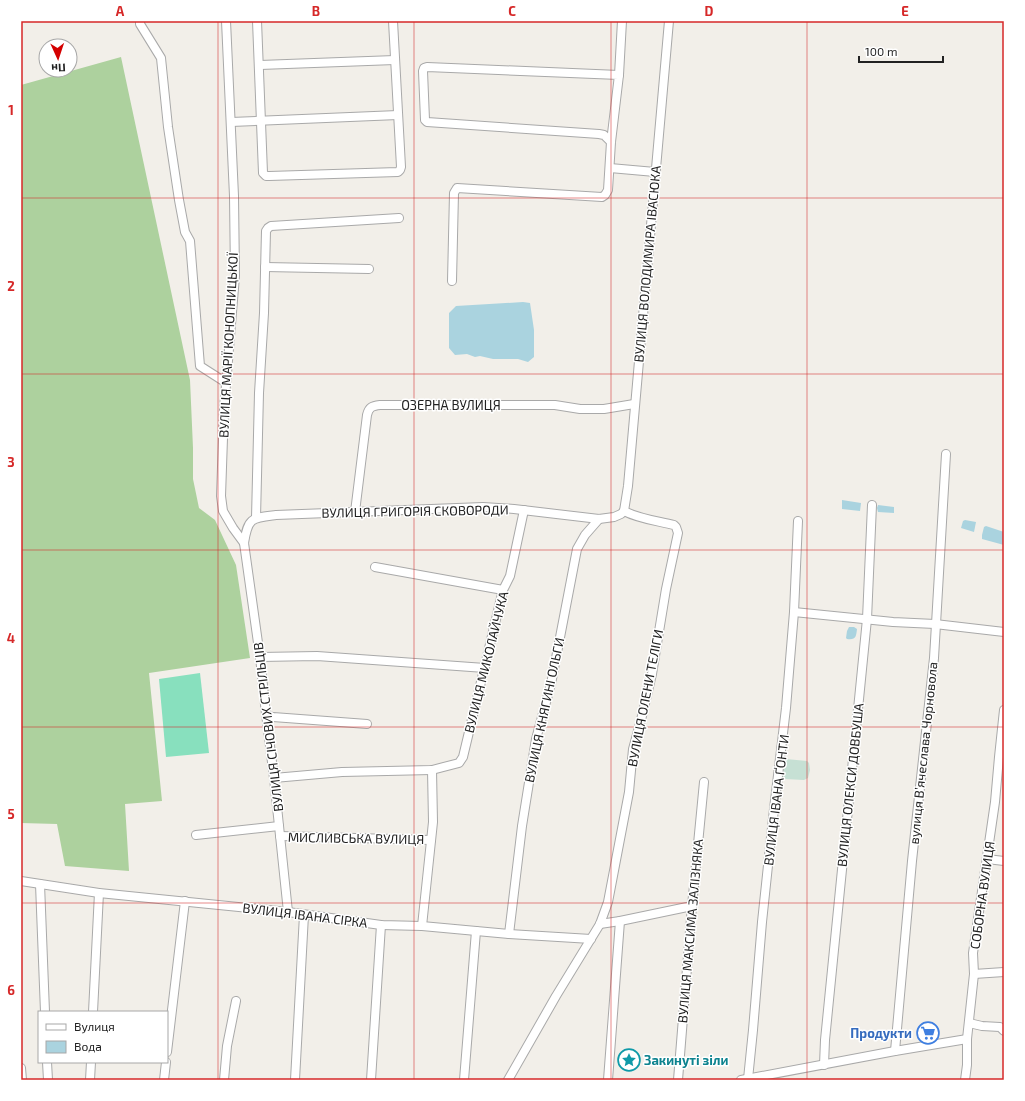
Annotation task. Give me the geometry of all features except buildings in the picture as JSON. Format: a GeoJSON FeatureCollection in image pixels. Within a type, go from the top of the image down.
{"type":"FeatureCollection","features":[{"type":"Feature","properties":{"kind":"street"},"geometry":{"type":"LineString","coordinates":[[140,21],[140,24],[161,58],[168,127],[184,232],[190,241],[200,366],[225,382]]}},
{"type":"Feature","properties":{"kind":"street","name":"ВУЛИЦЯ МАРІЇ КОНОПНИЦЬКОЇ"},"geometry":{"type":"LineString","coordinates":[[226,21],[234,196],[235,276],[225,382],[221,500],[223,510],[233,528],[244,543]]}},
{"type":"Feature","properties":{"kind":"street"},"geometry":{"type":"LineString","coordinates":[[258,21],[264,173],[266,176],[398,172],[400,170],[393,21]]}},
{"type":"Feature","properties":{"kind":"street"},"geometry":{"type":"LineString","coordinates":[[452,281],[454,192],[457,188],[602,197],[605,195],[608,190],[611,142],[619,75],[622,21]]}},
{"type":"Feature","properties":{"kind":"street","name":"ВУЛИЦЯ ВОЛОДИМИРА ІВАСЮКА"},"geometry":{"type":"LineString","coordinates":[[624,509],[629,479],[634,404],[669,21]]}},
{"type":"Feature","properties":{"kind":"street"},"geometry":{"type":"LineString","coordinates":[[260,66],[395,60]]}},
{"type":"Feature","properties":{"kind":"street"},"geometry":{"type":"LineString","coordinates":[[611,142],[604,135],[599,134],[427,122],[425,120],[423,71],[424,68],[427,67],[619,75]]}},
{"type":"Feature","properties":{"kind":"street"},"geometry":{"type":"LineString","coordinates":[[231,122],[398,115]]}},
{"type":"Feature","properties":{"kind":"street"},"geometry":{"type":"LineString","coordinates":[[610,168],[655,172]]}},
{"type":"Feature","properties":{"kind":"street"},"geometry":{"type":"LineString","coordinates":[[244,543],[247,528],[250,522],[256,518],[259,393],[264,313],[266,231],[271,226],[399,218]]}},
{"type":"Feature","properties":{"kind":"street"},"geometry":{"type":"LineString","coordinates":[[265,267],[369,269]]}},
{"type":"Feature","properties":{"kind":"street","name":"ОЗЕРНА ВУЛИЦЯ"},"geometry":{"type":"LineString","coordinates":[[356,510],[367,414],[373,406],[555,405],[604,409],[634,404]]}},
{"type":"Feature","properties":{"kind":"street","name":"вулиця Вʼячеслава Чорновола"},"geometry":{"type":"LineString","coordinates":[[895,1051],[912,861],[934,658],[946,454]]}},
{"type":"Feature","properties":{"kind":"street","name":"ВУЛИЦЯ ОЛЕКСИ ДОВБУША"},"geometry":{"type":"LineString","coordinates":[[824,1065],[825,1040],[867,619],[872,505]]}},
{"type":"Feature","properties":{"kind":"street","name":"ВУЛИЦЯ ГРИГОРІЯ СКОВОРОДИ"},"geometry":{"type":"LineString","coordinates":[[256,518],[276,515],[356,510],[483,507],[600,519],[614,517],[621,514],[624,509]]}},
{"type":"Feature","properties":{"kind":"street","name":"ВУЛИЦЯ ОЛЕНИ ТЕЛІГИ"},"geometry":{"type":"LineString","coordinates":[[508,1080],[556,996],[600,924],[608,902],[630,787],[633,749],[652,674],[666,589],[678,533],[674,525],[635,515],[624,509]]}},
{"type":"Feature","properties":{"kind":"street","name":"ВУЛИЦЯ МИКОЛАЙЧУКА"},"geometry":{"type":"LineString","coordinates":[[274,778],[342,772],[432,770],[459,763],[463,757],[503,590],[510,576],[524,510]]}},
{"type":"Feature","properties":{"kind":"street","name":"ВУЛИЦЯ КНЯГИНІ ОЛЬГИ"},"geometry":{"type":"LineString","coordinates":[[509,934],[522,826],[536,739],[551,684],[576,549],[585,535],[600,519]]}},
{"type":"Feature","properties":{"kind":"street","name":"ВУЛИЦЯ ІВАНА ҐОНТИ"},"geometry":{"type":"LineString","coordinates":[[745,1079],[753,1030],[762,922],[786,708],[794,612],[798,521]]}},
{"type":"Feature","properties":{"kind":"street","name":"ВУЛИЦЯ СІЧОВИХ СТРІЛЬЦІВ"},"geometry":{"type":"LineString","coordinates":[[244,543],[260,657],[288,912]]}},
{"type":"Feature","properties":{"kind":"street"},"geometry":{"type":"LineString","coordinates":[[375,567],[503,590]]}},
{"type":"Feature","properties":{"kind":"street"},"geometry":{"type":"LineString","coordinates":[[794,612],[936,624],[1004,632]]}},
{"type":"Feature","properties":{"kind":"street"},"geometry":{"type":"LineString","coordinates":[[260,657],[316,656],[485,668]]}},
{"type":"Feature","properties":{"kind":"street","name":"СОБОРНА ВУЛИЦЯ"},"geometry":{"type":"LineString","coordinates":[[965,1080],[967,1064],[967,1039],[974,974],[973,953],[995,802],[1004,710]]}},
{"type":"Feature","properties":{"kind":"street"},"geometry":{"type":"LineString","coordinates":[[266,714],[273,717],[367,724]]}},
{"type":"Feature","properties":{"kind":"street"},"geometry":{"type":"LineString","coordinates":[[422,926],[433,822],[432,770]]}},
{"type":"Feature","properties":{"kind":"street","name":"ВУЛИЦЯ МАКСИМА ЗАЛІЗНЯКА"},"geometry":{"type":"LineString","coordinates":[[678,1080],[704,782]]}},
{"type":"Feature","properties":{"kind":"street","name":"МИСЛИВСЬКА ВУЛИЦЯ"},"geometry":{"type":"LineString","coordinates":[[196,835],[279,826]]}},
{"type":"Feature","properties":{"kind":"street","name":"МИСЛИВСЬКА ВУЛИЦЯ"},"geometry":{"type":"LineString","coordinates":[[280,836],[431,840]]}},
{"type":"Feature","properties":{"kind":"street"},"geometry":{"type":"LineString","coordinates":[[987,859],[1004,861]]}},
{"type":"Feature","properties":{"kind":"street","name":"ВУЛИЦЯ ІВАНА СІРКА"},"geometry":{"type":"LineString","coordinates":[[21,882],[99,893],[288,912],[381,925],[422,926],[509,934],[591,939]]}},
{"type":"Feature","properties":{"kind":"street"},"geometry":{"type":"LineString","coordinates":[[40,884],[45,1011]]}},
{"type":"Feature","properties":{"kind":"street"},"geometry":{"type":"LineString","coordinates":[[93,1011],[99,893]]}},
{"type":"Feature","properties":{"kind":"street"},"geometry":{"type":"LineString","coordinates":[[168,1044],[185,901]]}},
{"type":"Feature","properties":{"kind":"street"},"geometry":{"type":"LineString","coordinates":[[600,924],[692,906]]}},
{"type":"Feature","properties":{"kind":"street"},"geometry":{"type":"LineString","coordinates":[[294,1080],[304,915]]}},
{"type":"Feature","properties":{"kind":"street"},"geometry":{"type":"LineString","coordinates":[[608,1080],[620,921]]}},
{"type":"Feature","properties":{"kind":"street"},"geometry":{"type":"LineString","coordinates":[[371,1080],[381,925]]}},
{"type":"Feature","properties":{"kind":"street"},"geometry":{"type":"LineString","coordinates":[[464,1080],[476,931]]}},
{"type":"Feature","properties":{"kind":"street"},"geometry":{"type":"LineString","coordinates":[[974,974],[1004,972]]}},
{"type":"Feature","properties":{"kind":"street"},"geometry":{"type":"LineString","coordinates":[[224,1080],[227,1046],[236,1001]]}},
{"type":"Feature","properties":{"kind":"street"},"geometry":{"type":"LineString","coordinates":[[969,1023],[1000,1028],[1004,1031]]}},
{"type":"Feature","properties":{"kind":"street"},"geometry":{"type":"LineString","coordinates":[[745,1079],[967,1039]]}},
{"type":"Feature","properties":{"kind":"street"},"geometry":{"type":"LineString","coordinates":[[47,1063],[48,1080]]}},
{"type":"Feature","properties":{"kind":"street"},"geometry":{"type":"LineString","coordinates":[[90,1080],[91,1063]]}},
{"type":"Feature","properties":{"kind":"street"},"geometry":{"type":"LineString","coordinates":[[164,1080],[166,1063]]}},
{"type":"Feature","properties":{"kind":"street"},"geometry":{"type":"LineString","coordinates":[[21,1068],[22,1080]]}},
{"type":"Feature","properties":{"kind":"green space"},"geometry":{"type":"Polygon","coordinates":[[[121,57],[190,380],[193,479],[199,508],[215,520],[236,565],[250,658],[149,673],[162,801],[125,804],[129,871],[65,866],[57,824],[21,823],[21,85],[46,78],[78,78],[78,69],[121,57]]]}},
{"type":"Feature","properties":{"kind":"green space"},"geometry":{"type":"Polygon","coordinates":[[[200,673],[209,753],[166,757],[159,679],[200,673]]]}},
{"type":"Feature","properties":{"kind":"green space"},"geometry":{"type":"Polygon","coordinates":[[[786,759],[807,761],[809,763],[810,770],[808,778],[804,780],[785,779],[783,776],[784,761],[786,759]]]}},
{"type":"Feature","properties":{"kind":"water"},"geometry":{"type":"Polygon","coordinates":[[[523,302],[530,303],[534,330],[534,357],[528,362],[518,359],[493,359],[480,356],[475,357],[467,354],[455,355],[449,348],[449,313],[456,306],[523,302]]]}},
{"type":"Feature","properties":{"kind":"water"},"geometry":{"type":"Polygon","coordinates":[[[842,500],[861,503],[860,511],[842,509],[842,500]]]}},
{"type":"Feature","properties":{"kind":"water"},"geometry":{"type":"Polygon","coordinates":[[[878,505],[894,507],[894,513],[878,512],[878,505]]]}},
{"type":"Feature","properties":{"kind":"water"},"geometry":{"type":"Polygon","coordinates":[[[963,521],[976,522],[974,532],[961,528],[963,521]]]}},
{"type":"Feature","properties":{"kind":"water"},"geometry":{"type":"Polygon","coordinates":[[[986,526],[1004,532],[1004,545],[982,539],[984,527],[986,526]]]}},
{"type":"Feature","properties":{"kind":"water"},"geometry":{"type":"Polygon","coordinates":[[[849,627],[854,627],[857,629],[856,636],[852,639],[846,638],[849,627]]]}},
{"type":"Feature","properties":{"kind":"place","name":"Продукти"},"geometry":{"type":"Point","coordinates":[928,1033]}},
{"type":"Feature","properties":{"kind":"place","name":"Закинуті зіли"},"geometry":{"type":"Point","coordinates":[629,1060]}}]}
